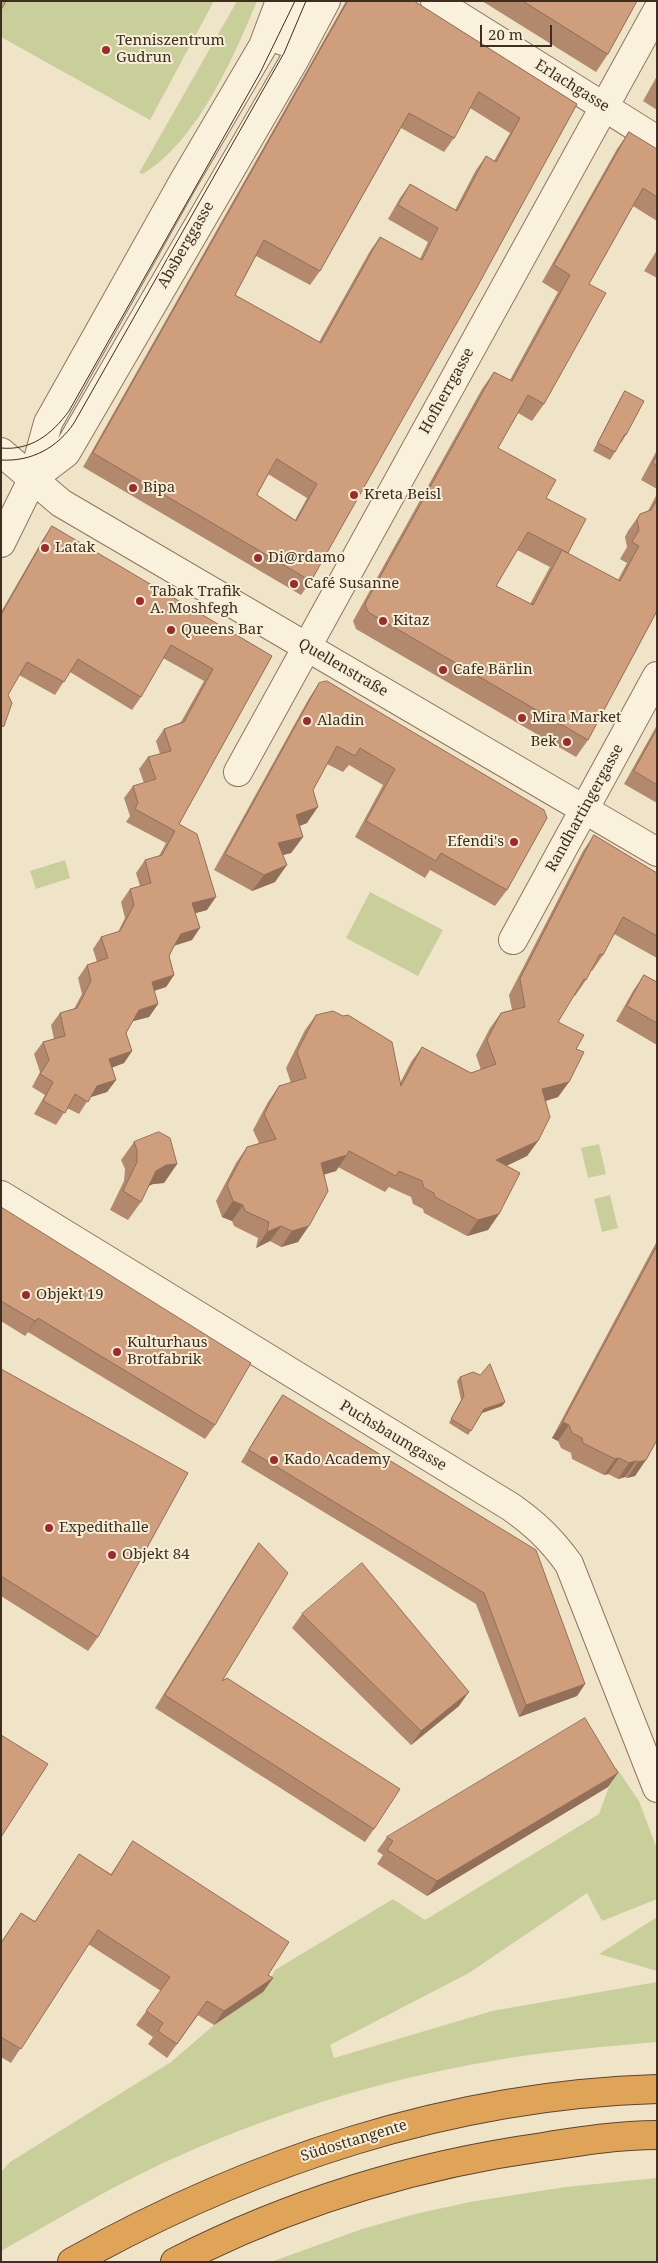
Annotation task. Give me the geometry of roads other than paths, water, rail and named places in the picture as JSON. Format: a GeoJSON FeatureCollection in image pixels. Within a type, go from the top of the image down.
{"type":"FeatureCollection","features":[{"type":"Feature","properties":{"kind":"highway","name":"Südosttangente"},"geometry":{"type":"LineString","coordinates":[[72,2262],[125,2232],[236,2182],[294,2159],[355,2139],[422,2121],[500,2106],[584,2095],[657,2089]]}},
{"type":"Feature","properties":{"kind":"highway"},"geometry":{"type":"LineString","coordinates":[[175,2262],[252,2226],[315,2201],[416,2171],[520,2150],[583,2141],[657,2135]]}},
{"type":"Feature","properties":{"kind":"street","name":"Absberggasse"},"geometry":{"type":"LineString","coordinates":[[33,478],[48,423],[183,182],[263,46],[280,1]]}},
{"type":"Feature","properties":{"kind":"street","name":"Absberggasse"},"geometry":{"type":"LineString","coordinates":[[1,543],[33,478],[70,420],[268,72],[301,1]]}},
{"type":"Feature","properties":{"kind":"street","name":"Absberggasse"},"geometry":{"type":"LineString","coordinates":[[33,478],[66,453],[326,1]]}},
{"type":"Feature","properties":{"kind":"street","name":"Erlachgasse"},"geometry":{"type":"LineString","coordinates":[[435,1],[657,140]]}},
{"type":"Feature","properties":{"kind":"street","name":"Hofherrgasse"},"geometry":{"type":"LineString","coordinates":[[238,772],[657,10]]}},
{"type":"Feature","properties":{"kind":"street","name":"Quellenstraße"},"geometry":{"type":"LineString","coordinates":[[1,452],[60,503],[657,852]]}},
{"type":"Feature","properties":{"kind":"street"},"geometry":{"type":"LineString","coordinates":[[1,474],[33,478]]}},
{"type":"Feature","properties":{"kind":"street","name":"Randhartingergasse"},"geometry":{"type":"LineString","coordinates":[[513,940],[657,676]]}},
{"type":"Feature","properties":{"kind":"street","name":"Puchsbaumgasse"},"geometry":{"type":"LineString","coordinates":[[1,1195],[511,1507],[531,1522],[552,1541],[568,1564],[657,1788]]}},
{"type":"Feature","properties":{"kind":"tram line"},"geometry":{"type":"LineString","coordinates":[[1,448],[22,447],[31,444],[48,434],[69,411],[260,73],[295,1]]}},
{"type":"Feature","properties":{"kind":"tram line"},"geometry":{"type":"LineString","coordinates":[[1,460],[34,456],[52,446],[68,432],[74,423],[284,53],[306,1]]}},
{"type":"Feature","properties":{"kind":"place","name":"Tenniszentrum Gudrun"},"geometry":{"type":"Point","coordinates":[106,50]}},
{"type":"Feature","properties":{"kind":"place","name":"Bipa"},"geometry":{"type":"Point","coordinates":[133,488]}},
{"type":"Feature","properties":{"kind":"place","name":"Kreta Beisl"},"geometry":{"type":"Point","coordinates":[354,495]}},
{"type":"Feature","properties":{"kind":"place","name":"Latak"},"geometry":{"type":"Point","coordinates":[45,548]}},
{"type":"Feature","properties":{"kind":"place","name":"Di@rdamo"},"geometry":{"type":"Point","coordinates":[258,558]}},
{"type":"Feature","properties":{"kind":"place","name":"Café Susanne"},"geometry":{"type":"Point","coordinates":[294,584]}},
{"type":"Feature","properties":{"kind":"place","name":"Tabak Trafik A. Moshfegh"},"geometry":{"type":"Point","coordinates":[140,601]}},
{"type":"Feature","properties":{"kind":"place","name":"Kitaz"},"geometry":{"type":"Point","coordinates":[383,621]}},
{"type":"Feature","properties":{"kind":"place","name":"Queens Bar"},"geometry":{"type":"Point","coordinates":[171,630]}},
{"type":"Feature","properties":{"kind":"place","name":"Cafe Bärlin"},"geometry":{"type":"Point","coordinates":[443,670]}},
{"type":"Feature","properties":{"kind":"place","name":"Mira Market"},"geometry":{"type":"Point","coordinates":[522,718]}},
{"type":"Feature","properties":{"kind":"place","name":"Aladin"},"geometry":{"type":"Point","coordinates":[307,721]}},
{"type":"Feature","properties":{"kind":"place","name":"Bek"},"geometry":{"type":"Point","coordinates":[567,742]}},
{"type":"Feature","properties":{"kind":"place","name":"Efendi's"},"geometry":{"type":"Point","coordinates":[514,842]}},
{"type":"Feature","properties":{"kind":"place","name":"Objekt 19"},"geometry":{"type":"Point","coordinates":[26,1295]}},
{"type":"Feature","properties":{"kind":"place","name":"Kulturhaus Brotfabrik"},"geometry":{"type":"Point","coordinates":[117,1352]}},
{"type":"Feature","properties":{"kind":"place","name":"Kado Academy"},"geometry":{"type":"Point","coordinates":[274,1460]}},
{"type":"Feature","properties":{"kind":"place","name":"Expedithalle"},"geometry":{"type":"Point","coordinates":[49,1528]}},
{"type":"Feature","properties":{"kind":"place","name":"Objekt 84"},"geometry":{"type":"Point","coordinates":[112,1555]}}]}
